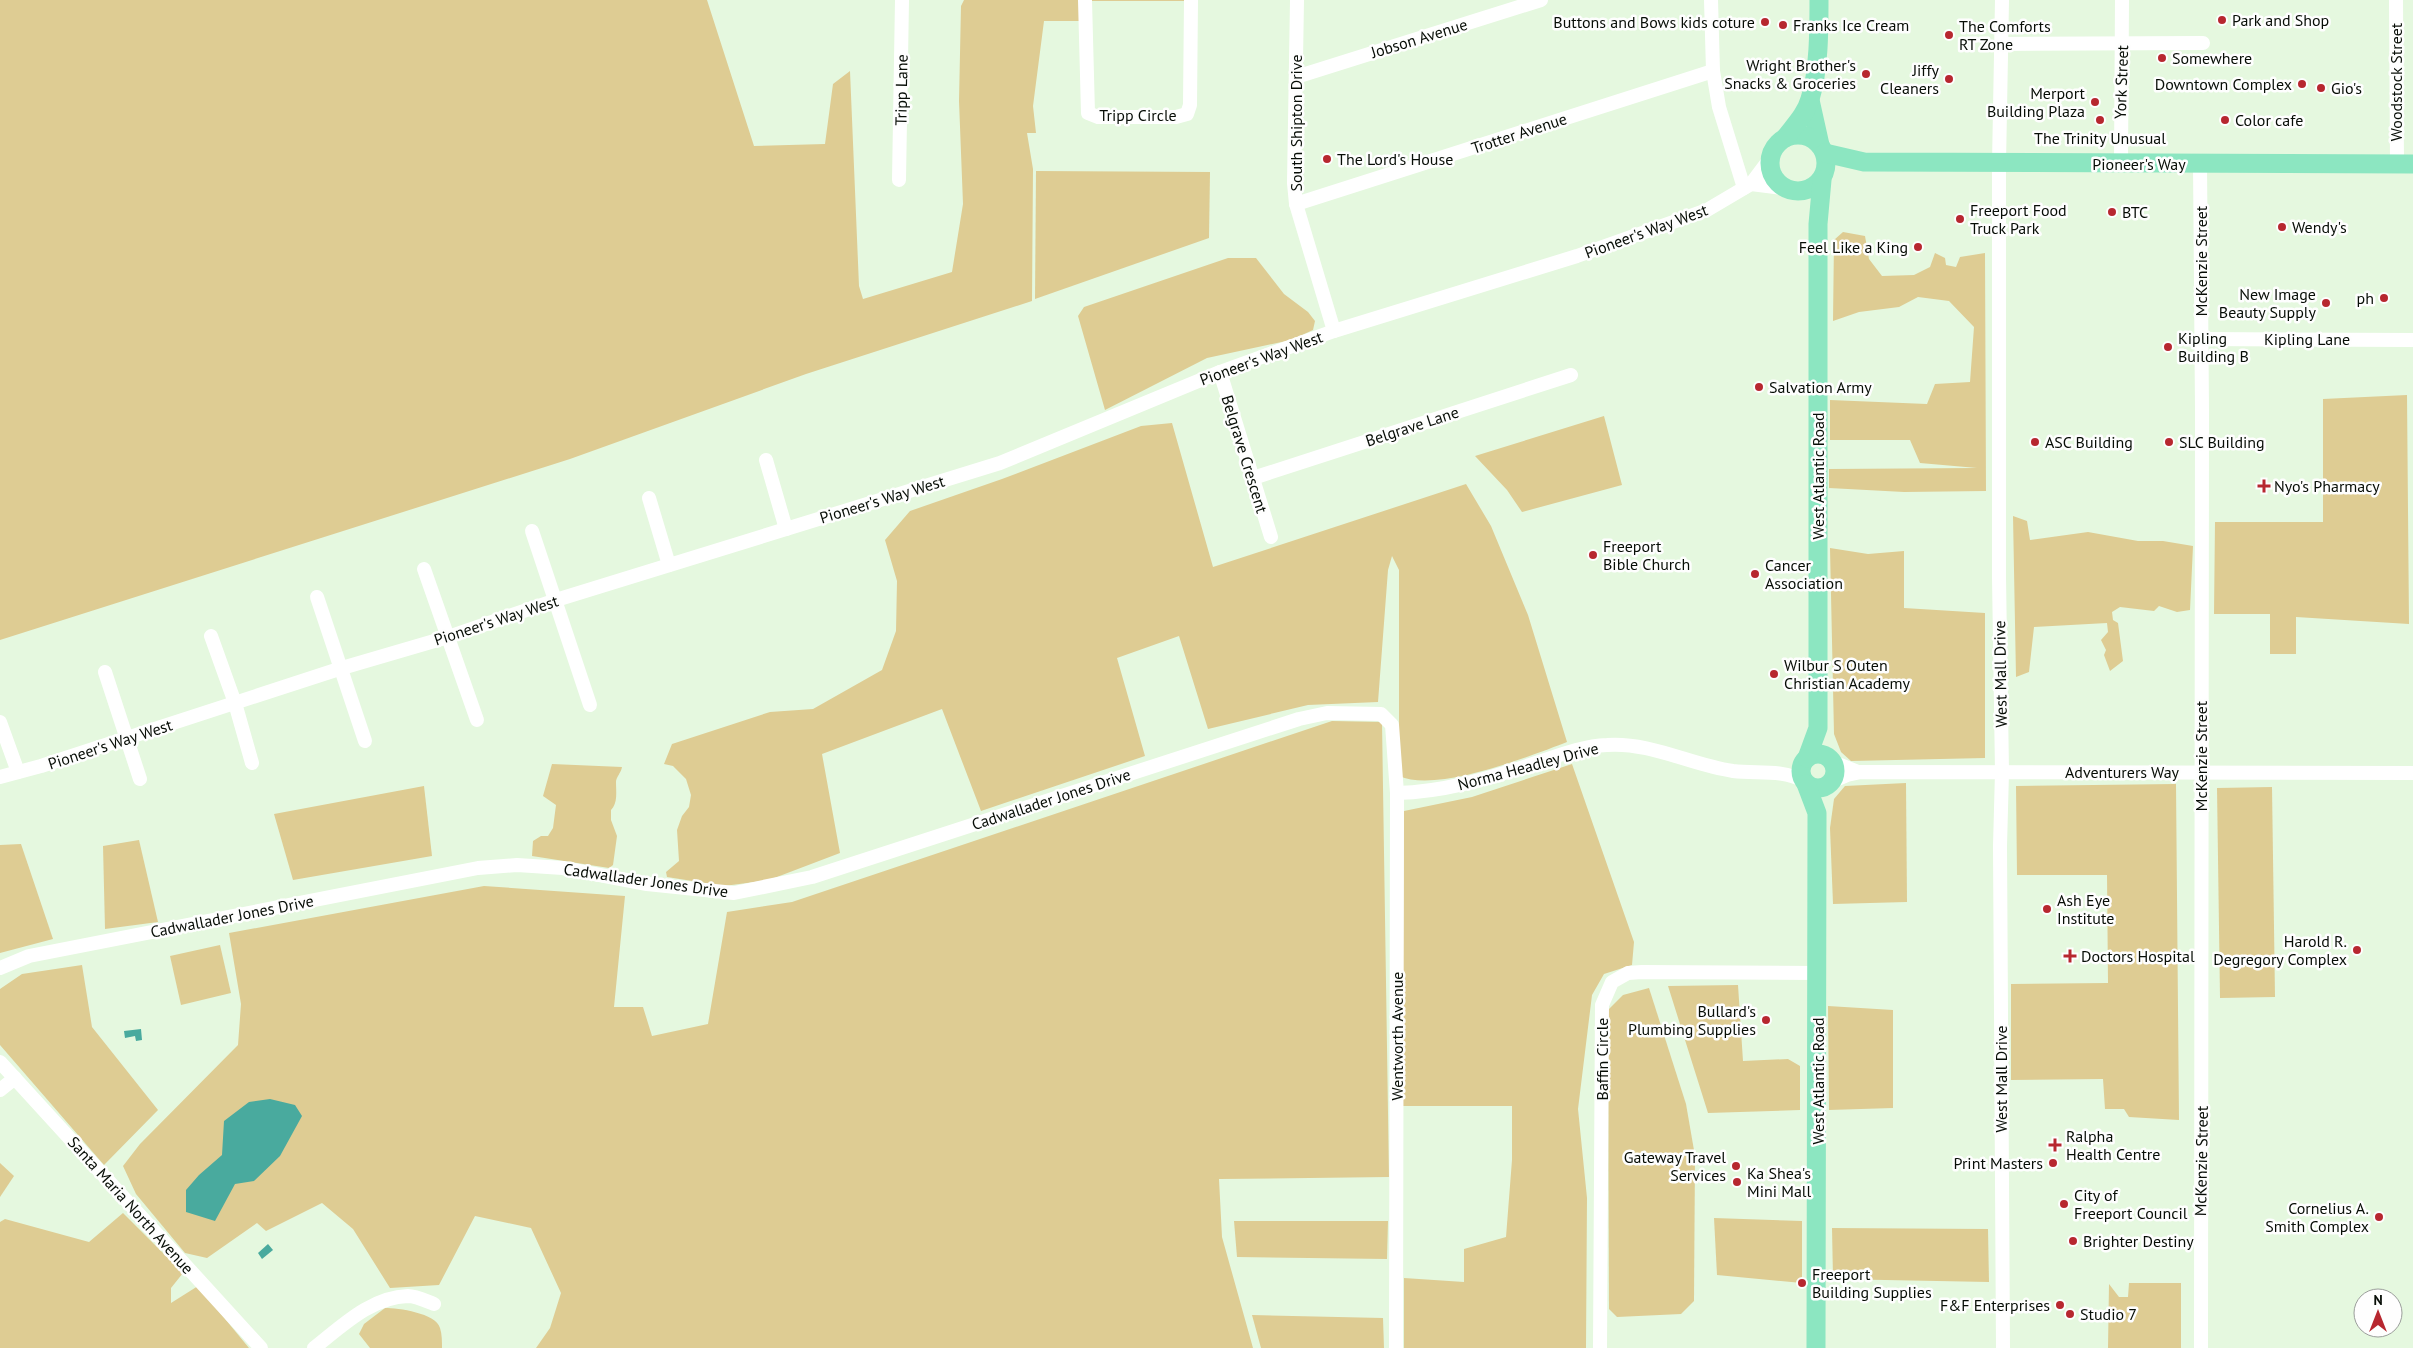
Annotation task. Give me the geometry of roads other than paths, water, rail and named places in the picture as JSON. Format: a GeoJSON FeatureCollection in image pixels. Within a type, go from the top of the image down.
{"type":"FeatureCollection","features":[{"type":"Feature","properties":{"kind":"main road"},"geometry":{"type":"LineString","coordinates":[[1818,224],[1803,199],[1787,190],[1775,180],[1770,171],[1769,160],[1772,151],[1799,121],[1810,100],[1819,42],[1819,0]]}},
{"type":"Feature","properties":{"kind":"main road"},"geometry":{"type":"LineString","coordinates":[[1787,190],[1808,190],[1823,177],[1827,164],[1810,100]]}},
{"type":"Feature","properties":{"kind":"main road"},"geometry":{"type":"LineString","coordinates":[[1785,138],[1804,135],[1822,149]]}},
{"type":"Feature","properties":{"kind":"main road","name":"Pioneer's Way"},"geometry":{"type":"LineString","coordinates":[[1822,149],[1864,162],[1999,164],[2405,164]]}},
{"type":"Feature","properties":{"kind":"main road","name":"Pioneer's Way"},"geometry":{"type":"LineString","coordinates":[[1823,177],[1864,162]]}},
{"type":"Feature","properties":{"kind":"main road","name":"West Atlantic Road"},"geometry":{"type":"LineString","coordinates":[[1816,1348],[1819,973],[1818,813],[1805,772],[1818,728],[1818,224],[1823,177]]}},
{"type":"Feature","properties":{"kind":"main road","name":"West Atlantic Road"},"geometry":{"type":"LineString","coordinates":[[1818,728],[1836,769],[1818,813]]}},
{"type":"Feature","properties":{"kind":"main road"},"geometry":{"type":"LineString","coordinates":[[1832,760],[1816,754],[1805,772],[1818,789],[1832,782]]}},
{"type":"Feature","properties":{"kind":"street","name":"Tripp Lane"},"geometry":{"type":"LineString","coordinates":[[899,180],[902,0]]}},
{"type":"Feature","properties":{"kind":"street","name":"Tripp Circle"},"geometry":{"type":"LineString","coordinates":[[1085,0],[1088,113],[1098,117],[1176,118],[1187,114],[1190,105],[1191,0]]}},
{"type":"Feature","properties":{"kind":"street","name":"South Shipton Drive"},"geometry":{"type":"LineString","coordinates":[[1297,0],[1294,183],[1296,204],[1334,331]]}},
{"type":"Feature","properties":{"kind":"street","name":"Jobson Avenue"},"geometry":{"type":"LineString","coordinates":[[1296,77],[1541,0]]}},
{"type":"Feature","properties":{"kind":"street"},"geometry":{"type":"LineString","coordinates":[[1712,0],[1713,71],[1720,107],[1748,186],[1787,190]]}},
{"type":"Feature","properties":{"kind":"street","name":"West Mall Drive"},"geometry":{"type":"LineString","coordinates":[[2002,0],[1999,164],[1999,577],[2002,772],[2000,846],[2003,1348]]}},
{"type":"Feature","properties":{"kind":"street","name":"York Street"},"geometry":{"type":"LineString","coordinates":[[2121,164],[2122,0]]}},
{"type":"Feature","properties":{"kind":"street","name":"Woodstock Street"},"geometry":{"type":"LineString","coordinates":[[2396,0],[2405,164]]}},
{"type":"Feature","properties":{"kind":"street"},"geometry":{"type":"LineString","coordinates":[[2002,44],[2203,43]]}},
{"type":"Feature","properties":{"kind":"street","name":"Trotter Avenue"},"geometry":{"type":"LineString","coordinates":[[1296,204],[1713,71]]}},
{"type":"Feature","properties":{"kind":"street","name":"Pioneer's Way West"},"geometry":{"type":"LineString","coordinates":[[0,777],[126,739],[342,668],[448,637],[556,600],[1000,463],[1220,372],[1334,331],[1577,256],[1707,210],[1748,186],[1769,160]]}},
{"type":"Feature","properties":{"kind":"street","name":"McKenzie Street"},"geometry":{"type":"LineString","coordinates":[[2200,163],[2202,339],[2200,772],[2201,1348]]}},
{"type":"Feature","properties":{"kind":"street","name":"Kipling Lane"},"geometry":{"type":"LineString","coordinates":[[2202,339],[2413,340]]}},
{"type":"Feature","properties":{"kind":"street","name":"Belgrave Crescent"},"geometry":{"type":"LineString","coordinates":[[1220,372],[1271,537]]}},
{"type":"Feature","properties":{"kind":"street","name":"Belgrave Lane"},"geometry":{"type":"LineString","coordinates":[[1253,478],[1570,375]]}},
{"type":"Feature","properties":{"kind":"street"},"geometry":{"type":"LineString","coordinates":[[766,460],[786,529]]}},
{"type":"Feature","properties":{"kind":"street"},"geometry":{"type":"LineString","coordinates":[[649,498],[669,565]]}},
{"type":"Feature","properties":{"kind":"street"},"geometry":{"type":"LineString","coordinates":[[532,531],[590,705]]}},
{"type":"Feature","properties":{"kind":"street"},"geometry":{"type":"LineString","coordinates":[[424,569],[477,720]]}},
{"type":"Feature","properties":{"kind":"street"},"geometry":{"type":"LineString","coordinates":[[317,598],[365,741]]}},
{"type":"Feature","properties":{"kind":"street"},"geometry":{"type":"LineString","coordinates":[[211,636],[235,703],[252,763]]}},
{"type":"Feature","properties":{"kind":"street"},"geometry":{"type":"LineString","coordinates":[[105,672],[140,779]]}},
{"type":"Feature","properties":{"kind":"street","name":"Cadwallader Jones Drive"},"geometry":{"type":"LineString","coordinates":[[0,968],[29,956],[478,868],[517,864],[563,868],[647,884],[734,893],[812,877],[1299,719],[1327,713],[1362,712],[1381,714],[1392,724]]}},
{"type":"Feature","properties":{"kind":"street"},"geometry":{"type":"LineString","coordinates":[[0,722],[18,772]]}},
{"type":"Feature","properties":{"kind":"street","name":"Wentworth Avenue"},"geometry":{"type":"LineString","coordinates":[[1392,724],[1397,793],[1396,1348]]}},
{"type":"Feature","properties":{"kind":"street","name":"Norma Headley Drive"},"geometry":{"type":"LineString","coordinates":[[1397,793],[1420,793],[1481,781],[1584,748],[1606,744],[1629,745],[1733,771],[1776,772],[1790,775],[1805,772]]}},
{"type":"Feature","properties":{"kind":"street","name":"Adventurers Way"},"geometry":{"type":"LineString","coordinates":[[1832,760],[1847,769],[1862,772],[2413,773]]}},
{"type":"Feature","properties":{"kind":"street","name":"Adventurers Way"},"geometry":{"type":"LineString","coordinates":[[1832,782],[1847,775],[1862,772]]}},
{"type":"Feature","properties":{"kind":"street","name":"Baffin Circle"},"geometry":{"type":"LineString","coordinates":[[1600,1348],[1602,1005],[1612,982],[1628,973],[1642,972],[1819,973]]}},
{"type":"Feature","properties":{"kind":"street","name":"Santa Maria North Avenue"},"geometry":{"type":"LineString","coordinates":[[0,1062],[261,1348]]}},
{"type":"Feature","properties":{"kind":"street"},"geometry":{"type":"LineString","coordinates":[[0,1090],[15,1078]]}},
{"type":"Feature","properties":{"kind":"street"},"geometry":{"type":"LineString","coordinates":[[314,1348],[359,1313],[388,1299],[410,1296],[434,1304]]}},
{"type":"Feature","properties":{"kind":"water"},"geometry":{"type":"Polygon","coordinates":[[[141,1029],[142,1040],[136,1041],[135,1036],[125,1038],[124,1031],[141,1029]]]}},
{"type":"Feature","properties":{"kind":"water"},"geometry":{"type":"Polygon","coordinates":[[[270,1099],[295,1105],[302,1116],[280,1156],[254,1181],[235,1184],[215,1221],[186,1212],[186,1190],[199,1175],[222,1155],[224,1121],[249,1102],[270,1099]]]}},
{"type":"Feature","properties":{"kind":"water"},"geometry":{"type":"Polygon","coordinates":[[[268,1244],[273,1250],[262,1259],[258,1253],[268,1244]]]}},
{"type":"Feature","properties":{"kind":"place","name":"Park and Shop"},"geometry":{"type":"Point","coordinates":[2222,20]}},
{"type":"Feature","properties":{"kind":"place","name":"Buttons and Bows kids coture"},"geometry":{"type":"Point","coordinates":[1765,22]}},
{"type":"Feature","properties":{"kind":"place","name":"Franks Ice Cream"},"geometry":{"type":"Point","coordinates":[1783,25]}},
{"type":"Feature","properties":{"kind":"place","name":"The Comforts RT Zone"},"geometry":{"type":"Point","coordinates":[1949,35]}},
{"type":"Feature","properties":{"kind":"place","name":"Somewhere"},"geometry":{"type":"Point","coordinates":[2162,58]}},
{"type":"Feature","properties":{"kind":"place","name":"Wright Brother's Snacks & Groceries"},"geometry":{"type":"Point","coordinates":[1866,74]}},
{"type":"Feature","properties":{"kind":"place","name":"Jiffy Cleaners"},"geometry":{"type":"Point","coordinates":[1949,79]}},
{"type":"Feature","properties":{"kind":"place","name":"Downtown Complex"},"geometry":{"type":"Point","coordinates":[2302,84]}},
{"type":"Feature","properties":{"kind":"place","name":"Gio's"},"geometry":{"type":"Point","coordinates":[2321,88]}},
{"type":"Feature","properties":{"kind":"place","name":"Merport Building Plaza"},"geometry":{"type":"Point","coordinates":[2095,102]}},
{"type":"Feature","properties":{"kind":"place","name":"The Trinity Unusual"},"geometry":{"type":"Point","coordinates":[2100,120]}},
{"type":"Feature","properties":{"kind":"place","name":"Color cafe"},"geometry":{"type":"Point","coordinates":[2225,120]}},
{"type":"Feature","properties":{"kind":"place","name":"The Lord's House"},"geometry":{"type":"Point","coordinates":[1327,159]}},
{"type":"Feature","properties":{"kind":"place","name":"BTC"},"geometry":{"type":"Point","coordinates":[2112,212]}},
{"type":"Feature","properties":{"kind":"place","name":"Freeport Food Truck Park"},"geometry":{"type":"Point","coordinates":[1960,219]}},
{"type":"Feature","properties":{"kind":"place","name":"Wendy's"},"geometry":{"type":"Point","coordinates":[2282,227]}},
{"type":"Feature","properties":{"kind":"place","name":"Feel Like a King"},"geometry":{"type":"Point","coordinates":[1918,247]}},
{"type":"Feature","properties":{"kind":"place","name":"ph"},"geometry":{"type":"Point","coordinates":[2384,298]}},
{"type":"Feature","properties":{"kind":"place","name":"New Image Beauty Supply"},"geometry":{"type":"Point","coordinates":[2326,303]}},
{"type":"Feature","properties":{"kind":"place","name":"Kipling Building B"},"geometry":{"type":"Point","coordinates":[2168,347]}},
{"type":"Feature","properties":{"kind":"place","name":"Salvation Army"},"geometry":{"type":"Point","coordinates":[1759,387]}},
{"type":"Feature","properties":{"kind":"place","name":"ASC Building"},"geometry":{"type":"Point","coordinates":[2035,442]}},
{"type":"Feature","properties":{"kind":"place","name":"SLC Building"},"geometry":{"type":"Point","coordinates":[2169,442]}},
{"type":"Feature","properties":{"kind":"place","name":"Nyo's Pharmacy"},"geometry":{"type":"Point","coordinates":[2264,486]}},
{"type":"Feature","properties":{"kind":"place","name":"Freeport Bible Church"},"geometry":{"type":"Point","coordinates":[1593,555]}},
{"type":"Feature","properties":{"kind":"place","name":"Cancer Association"},"geometry":{"type":"Point","coordinates":[1755,574]}},
{"type":"Feature","properties":{"kind":"place","name":"Wilbur S Outen Christian Academy"},"geometry":{"type":"Point","coordinates":[1774,674]}},
{"type":"Feature","properties":{"kind":"place","name":"Ash Eye Institute"},"geometry":{"type":"Point","coordinates":[2047,909]}},
{"type":"Feature","properties":{"kind":"place","name":"Harold R. Degregory Complex"},"geometry":{"type":"Point","coordinates":[2357,950]}},
{"type":"Feature","properties":{"kind":"place","name":"Doctors Hospital"},"geometry":{"type":"Point","coordinates":[2070,956]}},
{"type":"Feature","properties":{"kind":"place","name":"Bullard's Plumbing Supplies"},"geometry":{"type":"Point","coordinates":[1766,1020]}},
{"type":"Feature","properties":{"kind":"place","name":"Ralpha Health Centre"},"geometry":{"type":"Point","coordinates":[2055,1145]}},
{"type":"Feature","properties":{"kind":"place","name":"Print Masters"},"geometry":{"type":"Point","coordinates":[2053,1163]}},
{"type":"Feature","properties":{"kind":"place","name":"Gateway Travel Services"},"geometry":{"type":"Point","coordinates":[1736,1166]}},
{"type":"Feature","properties":{"kind":"place","name":"Ka Shea's Mini Mall"},"geometry":{"type":"Point","coordinates":[1737,1182]}},
{"type":"Feature","properties":{"kind":"place","name":"City of Freeport Council"},"geometry":{"type":"Point","coordinates":[2064,1204]}},
{"type":"Feature","properties":{"kind":"place","name":"Cornelius A. Smith Complex"},"geometry":{"type":"Point","coordinates":[2379,1217]}},
{"type":"Feature","properties":{"kind":"place","name":"Brighter Destiny"},"geometry":{"type":"Point","coordinates":[2073,1241]}},
{"type":"Feature","properties":{"kind":"place","name":"Freeport Building Supplies"},"geometry":{"type":"Point","coordinates":[1802,1283]}},
{"type":"Feature","properties":{"kind":"place","name":"F&F Enterprises"},"geometry":{"type":"Point","coordinates":[2060,1305]}},
{"type":"Feature","properties":{"kind":"place","name":"Studio 7"},"geometry":{"type":"Point","coordinates":[2070,1314]}}]}
